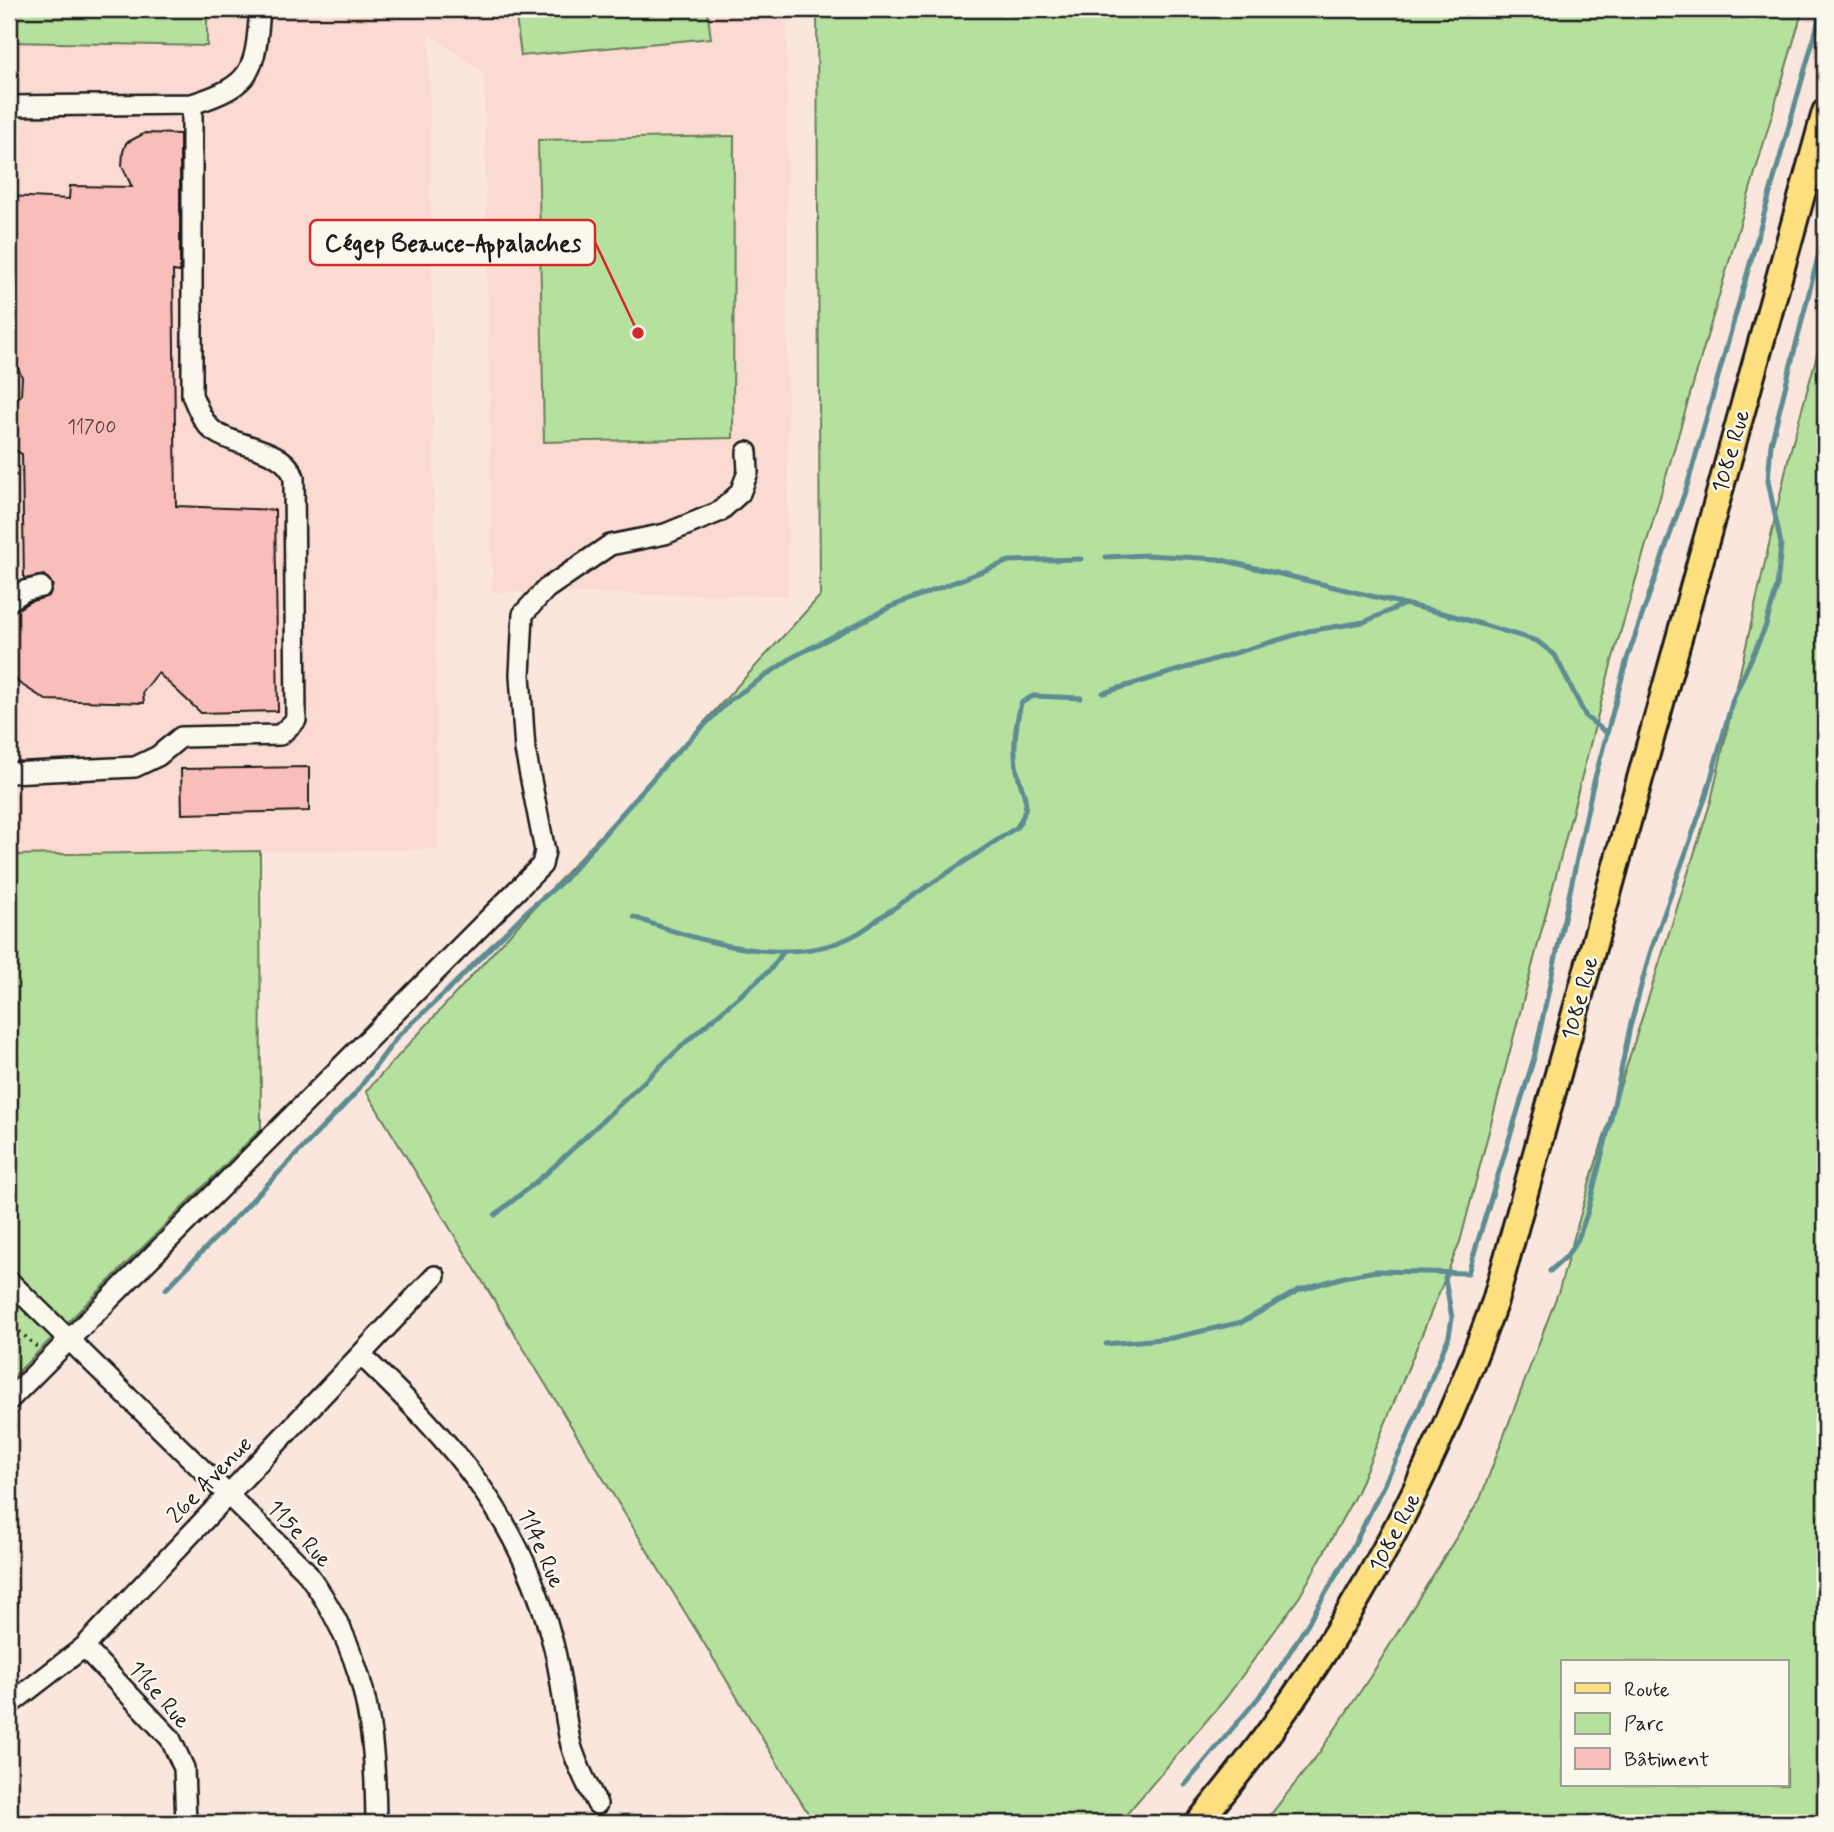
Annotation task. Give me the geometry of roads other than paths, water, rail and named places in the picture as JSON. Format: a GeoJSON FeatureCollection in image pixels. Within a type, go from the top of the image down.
{"type":"FeatureCollection","features":[{"type":"Feature","properties":{"kind":"main road","name":"108e Rue"},"geometry":{"type":"LineString","coordinates":[[1198,1823],[1258,1752],[1312,1675],[1367,1584],[1462,1393],[1495,1301],[1825,112]]}},
{"type":"Feature","properties":{"kind":"street"},"geometry":{"type":"LineString","coordinates":[[9,106],[192,104],[218,96],[249,71],[256,54],[260,9]]}},
{"type":"Feature","properties":{"kind":"street"},"geometry":{"type":"LineString","coordinates":[[9,773],[135,767],[159,756],[181,737],[280,735],[296,720],[294,477],[290,467],[278,458],[215,432],[198,410],[192,395],[192,104]]}},
{"type":"Feature","properties":{"kind":"street"},"geometry":{"type":"LineString","coordinates":[[9,1400],[542,865],[545,851],[526,750],[520,675],[523,614],[546,589],[610,545],[665,534],[719,512],[740,493],[748,472],[747,452]]}},
{"type":"Feature","properties":{"kind":"street"},"geometry":{"type":"LineString","coordinates":[[9,601],[24,591],[41,587]]}},
{"type":"Feature","properties":{"kind":"street","name":"26e Avenue"},"geometry":{"type":"LineString","coordinates":[[9,1705],[84,1647],[435,1276]]}},
{"type":"Feature","properties":{"kind":"street","name":"115e Rue"},"geometry":{"type":"LineString","coordinates":[[9,1281],[305,1570],[331,1605],[346,1633],[359,1670],[370,1723],[376,1823]]}},
{"type":"Feature","properties":{"kind":"street","name":"114e Rue"},"geometry":{"type":"LineString","coordinates":[[362,1356],[453,1448],[487,1492],[510,1532],[552,1639],[571,1744],[580,1772],[597,1804]]}},
{"type":"Feature","properties":{"kind":"street","name":"116e Rue"},"geometry":{"type":"LineString","coordinates":[[84,1647],[170,1738],[184,1768],[187,1823]]}},
{"type":"Feature","properties":{"kind":"waterway"},"geometry":{"type":"LineString","coordinates":[[1106,1344],[1172,1338],[1242,1322],[1299,1290],[1344,1277],[1376,1271],[1468,1273],[1534,1058],[1592,789],[1627,659],[1688,483],[1822,9]]}},
{"type":"Feature","properties":{"kind":"waterway"},"geometry":{"type":"LineString","coordinates":[[1550,1271],[1566,1257],[1578,1239],[1587,1214],[1650,953],[1706,796],[1733,699],[1765,628],[1777,587],[1781,544],[1768,481],[1771,444],[1825,229]]}},
{"type":"Feature","properties":{"kind":"waterway"},"geometry":{"type":"LineString","coordinates":[[1106,557],[1147,555],[1218,559],[1454,616],[1537,641],[1555,655],[1586,717],[1607,733]]}},
{"type":"Feature","properties":{"kind":"waterway"},"geometry":{"type":"LineString","coordinates":[[166,1289],[355,1094],[398,1036],[527,911],[564,880],[670,759],[730,700],[793,657],[890,607],[1009,561],[1081,559]]}},
{"type":"Feature","properties":{"kind":"waterway"},"geometry":{"type":"LineString","coordinates":[[1103,693],[1308,631],[1364,622],[1405,604]]}},
{"type":"Feature","properties":{"kind":"waterway"},"geometry":{"type":"LineString","coordinates":[[634,917],[694,937],[759,950],[792,951],[824,947],[853,936],[1017,827],[1026,804],[1015,753],[1016,727],[1021,703],[1033,696],[1081,698]]}},
{"type":"Feature","properties":{"kind":"waterway"},"geometry":{"type":"LineString","coordinates":[[495,1215],[548,1172],[686,1042],[770,970],[784,951]]}},
{"type":"Feature","properties":{"kind":"waterway"},"geometry":{"type":"LineString","coordinates":[[1185,1785],[1269,1685],[1355,1543],[1405,1442],[1449,1336],[1452,1318],[1445,1278],[1450,1272]]}},
{"type":"Feature","properties":{"kind":"waterway"},"geometry":{"type":"LineString","coordinates":[[1149,1823],[1154,1817]]}},
{"type":"Feature","properties":{"kind":"place","name":"Cégep Beauce-Appalaches"},"geometry":{"type":"Point","coordinates":[638,333]}}]}
